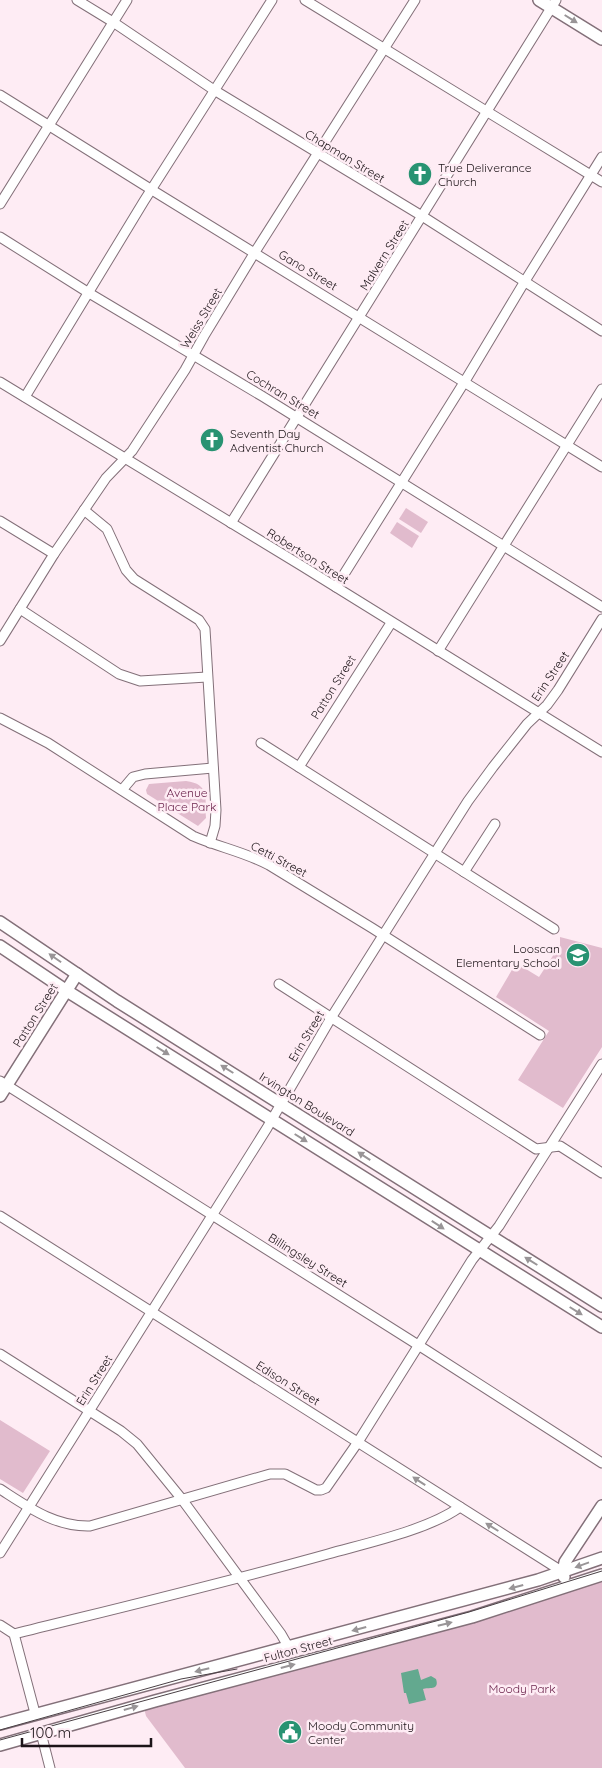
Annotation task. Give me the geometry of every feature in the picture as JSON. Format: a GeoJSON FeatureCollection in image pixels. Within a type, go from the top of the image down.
{"type":"FeatureCollection","features":[{"type":"Feature","properties":{"kind":"main road"},"geometry":{"type":"LineString","coordinates":[[539,0],[554,4],[602,39]]}},
{"type":"Feature","properties":{"kind":"main road","name":"Irvington Boulevard"},"geometry":{"type":"LineString","coordinates":[[0,922],[147,1019],[602,1306]]}},
{"type":"Feature","properties":{"kind":"main road"},"geometry":{"type":"LineString","coordinates":[[0,946],[479,1251],[601,1325]]}},
{"type":"Feature","properties":{"kind":"main road","name":"Patton Street"},"geometry":{"type":"LineString","coordinates":[[0,1096],[3,1083],[77,974]]}},
{"type":"Feature","properties":{"kind":"main road"},"geometry":{"type":"LineString","coordinates":[[137,1035],[147,1019]]}},
{"type":"Feature","properties":{"kind":"main road"},"geometry":{"type":"LineString","coordinates":[[375,1185],[384,1169]]}},
{"type":"Feature","properties":{"kind":"main road"},"geometry":{"type":"LineString","coordinates":[[566,1588],[563,1572],[565,1562],[602,1506]]}},
{"type":"Feature","properties":{"kind":"main road","name":"Fulton Street"},"geometry":{"type":"LineString","coordinates":[[0,1724],[35,1713],[289,1648],[538,1580],[602,1558]]}},
{"type":"Feature","properties":{"kind":"main road","name":"Fulton Street"},"geometry":{"type":"LineString","coordinates":[[0,1745],[472,1617],[602,1575]]}},
{"type":"Feature","properties":{"kind":"street","name":"Chapman Street"},"geometry":{"type":"LineString","coordinates":[[77,0],[214,90],[422,216],[602,331]]}},
{"type":"Feature","properties":{"kind":"street"},"geometry":{"type":"LineString","coordinates":[[0,204],[127,0]]}},
{"type":"Feature","properties":{"kind":"street"},"geometry":{"type":"LineString","coordinates":[[24,397],[214,90],[272,0]]}},
{"type":"Feature","properties":{"kind":"street"},"geometry":{"type":"LineString","coordinates":[[305,0],[602,182]]}},
{"type":"Feature","properties":{"kind":"street","name":"Weiss Street"},"geometry":{"type":"LineString","coordinates":[[0,641],[54,554],[84,510],[106,478],[132,451],[185,370],[255,252],[415,0]]}},
{"type":"Feature","properties":{"kind":"street","name":"Malvern Street"},"geometry":{"type":"LineString","coordinates":[[231,523],[554,4]]}},
{"type":"Feature","properties":{"kind":"street","name":"Gano Street"},"geometry":{"type":"LineString","coordinates":[[0,95],[602,467]]}},
{"type":"Feature","properties":{"kind":"street"},"geometry":{"type":"LineString","coordinates":[[336,587],[602,157]]}},
{"type":"Feature","properties":{"kind":"street","name":"Cochran Street"},"geometry":{"type":"LineString","coordinates":[[0,237],[89,293],[298,418],[602,607]]}},
{"type":"Feature","properties":{"kind":"street","name":"Robertson Street"},"geometry":{"type":"LineString","coordinates":[[0,382],[602,752]]}},
{"type":"Feature","properties":{"kind":"street"},"geometry":{"type":"LineString","coordinates":[[438,651],[602,389]]}},
{"type":"Feature","properties":{"kind":"street"},"geometry":{"type":"LineString","coordinates":[[84,510],[107,529],[126,570],[134,579],[199,620],[205,629],[216,810],[215,826],[210,843]]}},
{"type":"Feature","properties":{"kind":"street"},"geometry":{"type":"LineString","coordinates":[[0,521],[54,554]]}},
{"type":"Feature","properties":{"kind":"street"},"geometry":{"type":"LineString","coordinates":[[20,609],[119,674],[140,681],[207,677]]}},
{"type":"Feature","properties":{"kind":"street","name":"Erin Street"},"geometry":{"type":"LineString","coordinates":[[0,1553],[271,1119],[331,1018],[468,801],[527,724],[539,714],[558,690],[602,619]]}},
{"type":"Feature","properties":{"kind":"street","name":"Patton Street"},"geometry":{"type":"LineString","coordinates":[[299,767],[391,623]]}},
{"type":"Feature","properties":{"kind":"street","name":"Cetti Street"},"geometry":{"type":"LineString","coordinates":[[0,718],[48,743],[193,836],[254,856],[540,1035]]}},
{"type":"Feature","properties":{"kind":"street"},"geometry":{"type":"LineString","coordinates":[[261,743],[554,929]]}},
{"type":"Feature","properties":{"kind":"street"},"geometry":{"type":"LineString","coordinates":[[122,790],[133,778],[145,774],[213,768]]}},
{"type":"Feature","properties":{"kind":"street"},"geometry":{"type":"LineString","coordinates":[[464,872],[495,824]]}},
{"type":"Feature","properties":{"kind":"street"},"geometry":{"type":"LineString","coordinates":[[279,984],[536,1149],[560,1146],[602,1172]]}},
{"type":"Feature","properties":{"kind":"street"},"geometry":{"type":"LineString","coordinates":[[0,1489],[29,1508],[62,1524],[76,1527],[90,1526],[181,1498],[270,1474],[285,1474],[316,1490],[326,1488],[358,1442],[418,1344],[479,1251],[499,1226],[602,1064]]}},
{"type":"Feature","properties":{"kind":"street","name":"Billingsley Street"},"geometry":{"type":"LineString","coordinates":[[3,1083],[418,1344],[602,1463]]}},
{"type":"Feature","properties":{"kind":"street","name":"Edison Street"},"geometry":{"type":"LineString","coordinates":[[0,1216],[563,1572]]}},
{"type":"Feature","properties":{"kind":"street"},"geometry":{"type":"LineString","coordinates":[[0,1354],[134,1440],[181,1498],[241,1578],[289,1648]]}},
{"type":"Feature","properties":{"kind":"street"},"geometry":{"type":"LineString","coordinates":[[14,1634],[241,1578],[407,1531],[438,1520],[460,1507]]}},
{"type":"Feature","properties":{"kind":"street"},"geometry":{"type":"LineString","coordinates":[[0,1625],[14,1634],[35,1713]]}},
{"type":"Feature","properties":{"kind":"street"},"geometry":{"type":"LineString","coordinates":[[41,1733],[50,1768]]}},
{"type":"Feature","properties":{"kind":"green space"},"geometry":{"type":"Polygon","coordinates":[[[406,508],[428,522],[421,533],[399,519],[406,508]]]}},
{"type":"Feature","properties":{"kind":"green space"},"geometry":{"type":"Polygon","coordinates":[[[397,522],[419,536],[412,548],[390,533],[397,522]]]}},
{"type":"Feature","properties":{"kind":"green space","name":"Avenue Place Park"},"geometry":{"type":"Polygon","coordinates":[[[186,781],[199,785],[205,793],[206,818],[198,826],[147,794],[146,790],[149,784],[186,781]]]}},
{"type":"Feature","properties":{"kind":"green space","name":"Looscan Elementary School"},"geometry":{"type":"Polygon","coordinates":[[[560,937],[602,948],[602,1047],[563,1108],[518,1080],[549,1031],[496,997],[516,963],[539,977],[560,945],[560,937]]]}},
{"type":"Feature","properties":{"kind":"green space"},"geometry":{"type":"Polygon","coordinates":[[[0,1420],[50,1451],[23,1493],[0,1479],[0,1420]]]}},
{"type":"Feature","properties":{"kind":"green space","name":"Moody Park"},"geometry":{"type":"Polygon","coordinates":[[[602,1577],[602,1768],[185,1768],[146,1716],[144,1708],[394,1645],[602,1577]]]}},
{"type":"Feature","properties":{"kind":"shaded area"},"geometry":{"type":"Polygon","coordinates":[[[418,1669],[421,1680],[431,1676],[436,1679],[437,1683],[433,1688],[423,1689],[426,1700],[409,1704],[406,1693],[404,1693],[401,1673],[418,1669]]]}},
{"type":"Feature","properties":{"kind":"tram line"},"geometry":{"type":"LineString","coordinates":[[0,1740],[469,1612],[602,1571]]}},
{"type":"Feature","properties":{"kind":"tram line"},"geometry":{"type":"LineString","coordinates":[[0,1730],[181,1679],[237,1669]]}},
{"type":"Feature","properties":{"kind":"place","name":"True Deliverance Church"},"geometry":{"type":"Point","coordinates":[420,174]}},
{"type":"Feature","properties":{"kind":"place","name":"Seventh Day Adventist Church"},"geometry":{"type":"Point","coordinates":[212,440]}},
{"type":"Feature","properties":{"kind":"place","name":"Looscan Elementary School"},"geometry":{"type":"Point","coordinates":[578,955]}},
{"type":"Feature","properties":{"kind":"place","name":"Moody Community Center"},"geometry":{"type":"Point","coordinates":[290,1732]}}]}
